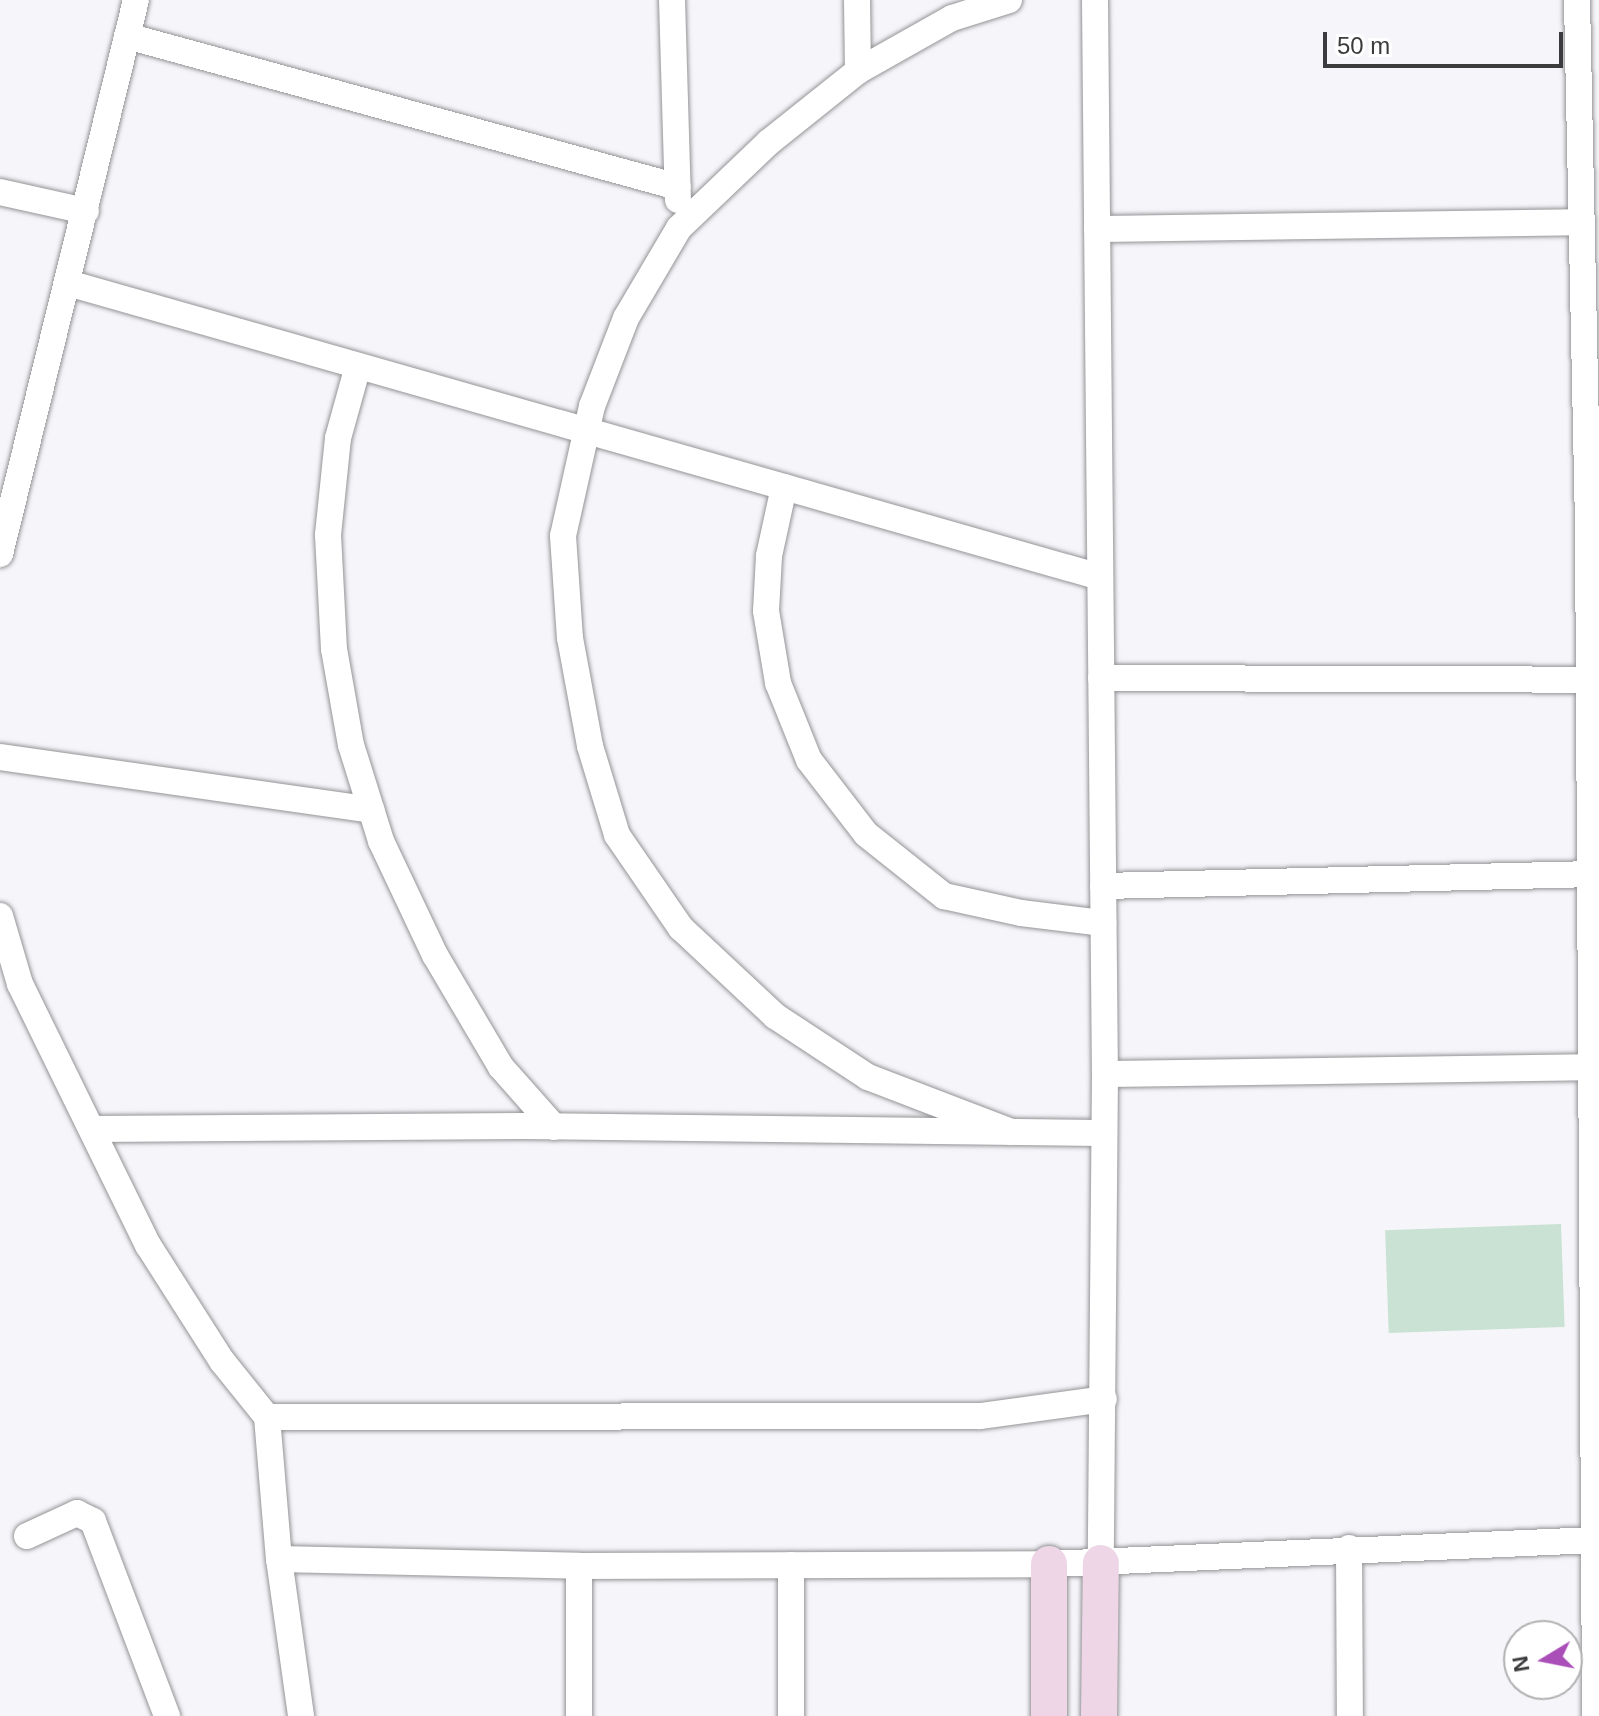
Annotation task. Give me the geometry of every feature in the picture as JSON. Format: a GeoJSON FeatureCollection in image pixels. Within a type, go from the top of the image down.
{"type":"FeatureCollection","features":[{"type":"Feature","properties":{"kind":"street"},"geometry":{"type":"LineString","coordinates":[[0,554],[136,0]]}},
{"type":"Feature","properties":{"kind":"street"},"geometry":{"type":"LineString","coordinates":[[672,0],[679,228]]}},
{"type":"Feature","properties":{"kind":"street"},"geometry":{"type":"LineString","coordinates":[[857,0],[858,71]]}},
{"type":"Feature","properties":{"kind":"street"},"geometry":{"type":"LineString","coordinates":[[1009,0],[952,18],[858,71],[769,142],[679,228],[626,318],[587,431],[563,536],[570,638],[590,746],[617,835],[681,928],[775,1016],[868,1077],[1011,1132]]}},
{"type":"Feature","properties":{"kind":"street"},"geometry":{"type":"LineString","coordinates":[[1095,0],[1105,1074],[1099,1716]]}},
{"type":"Feature","properties":{"kind":"street"},"geometry":{"type":"LineString","coordinates":[[1577,0],[1589,680],[1595,1716]]}},
{"type":"Feature","properties":{"kind":"street"},"geometry":{"type":"LineString","coordinates":[[127,36],[678,187]]}},
{"type":"Feature","properties":{"kind":"street"},"geometry":{"type":"LineString","coordinates":[[0,192],[86,211]]}},
{"type":"Feature","properties":{"kind":"street"},"geometry":{"type":"LineString","coordinates":[[1097,229],[1582,222]]}},
{"type":"Feature","properties":{"kind":"street"},"geometry":{"type":"LineString","coordinates":[[68,283],[1100,577]]}},
{"type":"Feature","properties":{"kind":"street"},"geometry":{"type":"LineString","coordinates":[[358,366],[338,438],[328,535],[334,649],[351,745],[371,810],[435,955],[501,1067],[554,1127]]}},
{"type":"Feature","properties":{"kind":"street"},"geometry":{"type":"LineString","coordinates":[[784,487],[769,556],[766,611],[778,683],[809,760],[866,834],[944,896],[1021,913],[1103,923]]}},
{"type":"Feature","properties":{"kind":"street"},"geometry":{"type":"LineString","coordinates":[[1101,678],[1589,680]]}},
{"type":"Feature","properties":{"kind":"street"},"geometry":{"type":"LineString","coordinates":[[0,757],[371,810]]}},
{"type":"Feature","properties":{"kind":"street"},"geometry":{"type":"LineString","coordinates":[[1103,886],[1590,874]]}},
{"type":"Feature","properties":{"kind":"street"},"geometry":{"type":"LineString","coordinates":[[0,916],[20,984],[148,1245],[222,1361],[267,1417],[279,1559],[301,1716]]}},
{"type":"Feature","properties":{"kind":"street"},"geometry":{"type":"LineString","coordinates":[[1105,1074],[1591,1067]]}},
{"type":"Feature","properties":{"kind":"street"},"geometry":{"type":"LineString","coordinates":[[92,1129],[554,1127],[1104,1133]]}},
{"type":"Feature","properties":{"kind":"street"},"geometry":{"type":"LineString","coordinates":[[267,1417],[980,1416],[1041,1411],[1104,1399]]}},
{"type":"Feature","properties":{"kind":"street"},"geometry":{"type":"LineString","coordinates":[[27,1536],[77,1513],[93,1521],[167,1716]]}},
{"type":"Feature","properties":{"kind":"street"},"geometry":{"type":"LineString","coordinates":[[279,1559],[579,1566],[1049,1564],[1349,1548],[1594,1540]]}},
{"type":"Feature","properties":{"kind":"street"},"geometry":{"type":"LineString","coordinates":[[1349,1548],[1350,1716]]}},
{"type":"Feature","properties":{"kind":"street"},"geometry":{"type":"LineString","coordinates":[[1049,1564],[1049,1716]]}},
{"type":"Feature","properties":{"kind":"street"},"geometry":{"type":"LineString","coordinates":[[791,1565],[791,1716]]}},
{"type":"Feature","properties":{"kind":"street"},"geometry":{"type":"LineString","coordinates":[[579,1566],[579,1716]]}},
{"type":"Feature","properties":{"kind":"green space"},"geometry":{"type":"Polygon","coordinates":[[[1561,1224],[1565,1327],[1389,1333],[1385,1230],[1561,1224]]]}}]}
